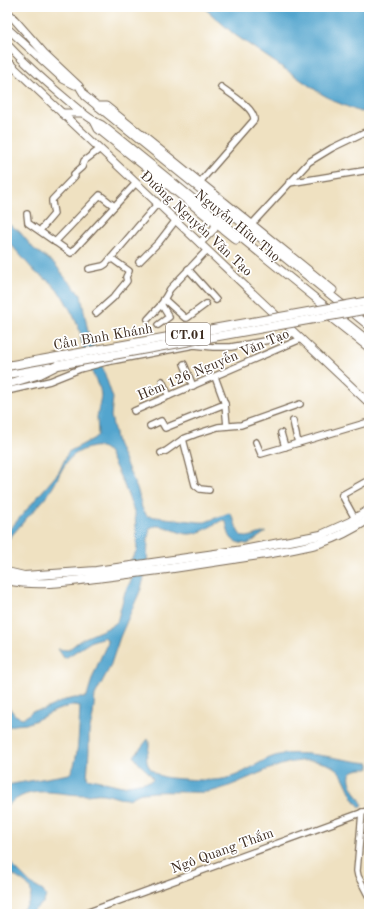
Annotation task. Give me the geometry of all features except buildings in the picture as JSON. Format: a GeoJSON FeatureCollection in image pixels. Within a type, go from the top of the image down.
{"type":"FeatureCollection","features":[{"type":"Feature","properties":{"kind":"highway","name":"Cầu Bình Khánh"},"geometry":{"type":"LineString","coordinates":[[7,366],[369,301]]}},
{"type":"Feature","properties":{"kind":"highway","name":"Cầu Bình Khánh"},"geometry":{"type":"LineString","coordinates":[[58,365],[369,309]]}},
{"type":"Feature","properties":{"kind":"highway","name":"CT.01"},"geometry":{"type":"LineString","coordinates":[[7,374],[58,365]]}},
{"type":"Feature","properties":{"kind":"highway"},"geometry":{"type":"LineString","coordinates":[[7,384],[40,374],[58,365]]}},
{"type":"Feature","properties":{"kind":"highway"},"geometry":{"type":"LineString","coordinates":[[154,567],[321,535],[350,522],[369,510]]}},
{"type":"Feature","properties":{"kind":"highway"},"geometry":{"type":"LineString","coordinates":[[7,580],[22,584],[44,584],[96,575],[291,549],[324,542],[354,529],[369,519]]}},
{"type":"Feature","properties":{"kind":"highway"},"geometry":{"type":"LineString","coordinates":[[7,572],[24,576],[96,575]]}},
{"type":"Feature","properties":{"kind":"main road"},"geometry":{"type":"LineString","coordinates":[[9,7],[58,62],[61,69]]}},
{"type":"Feature","properties":{"kind":"main road","name":"Nguyễn Hữu Thọ"},"geometry":{"type":"LineString","coordinates":[[7,11],[44,53],[79,86],[86,96],[97,106],[228,209],[252,224],[369,319]]}},
{"type":"Feature","properties":{"kind":"main road"},"geometry":{"type":"LineString","coordinates":[[7,28],[63,79],[79,86]]}},
{"type":"Feature","properties":{"kind":"main road","name":"Nguyễn Hữu Thọ"},"geometry":{"type":"LineString","coordinates":[[7,44],[42,78],[94,121],[98,129],[369,341]]}},
{"type":"Feature","properties":{"kind":"main road","name":"Đường Nguyễn Văn Tạo"},"geometry":{"type":"LineString","coordinates":[[7,61],[369,403]]}},
{"type":"Feature","properties":{"kind":"main road"},"geometry":{"type":"LineString","coordinates":[[42,78],[48,100]]}},
{"type":"Feature","properties":{"kind":"main road","name":"Nguyễn Hữu Thọ"},"geometry":{"type":"LineString","coordinates":[[97,106],[106,106],[200,182],[267,244],[369,326]]}},
{"type":"Feature","properties":{"kind":"main road"},"geometry":{"type":"LineString","coordinates":[[62,113],[83,113]]}},
{"type":"Feature","properties":{"kind":"main road"},"geometry":{"type":"LineString","coordinates":[[68,119],[68,116],[71,114],[83,113]]}},
{"type":"Feature","properties":{"kind":"main road"},"geometry":{"type":"LineString","coordinates":[[199,242],[214,229],[217,222],[228,209]]}},
{"type":"Feature","properties":{"kind":"main road","name":"Nguyễn Hữu Thọ"},"geometry":{"type":"LineString","coordinates":[[217,222],[369,348]]}},
{"type":"Feature","properties":{"kind":"street"},"geometry":{"type":"LineString","coordinates":[[200,182],[254,120],[251,110],[221,87]]}},
{"type":"Feature","properties":{"kind":"street"},"geometry":{"type":"LineString","coordinates":[[252,224],[309,162],[365,132]]}},
{"type":"Feature","properties":{"kind":"street"},"geometry":{"type":"LineString","coordinates":[[42,228],[54,214],[52,200],[75,176],[74,174],[82,167],[84,161],[100,149]]}},
{"type":"Feature","properties":{"kind":"street"},"geometry":{"type":"LineString","coordinates":[[289,183],[369,170]]}},
{"type":"Feature","properties":{"kind":"street"},"geometry":{"type":"LineString","coordinates":[[27,214],[28,223],[71,253],[136,183]]}},
{"type":"Feature","properties":{"kind":"street"},"geometry":{"type":"LineString","coordinates":[[55,242],[100,195],[114,206]]}},
{"type":"Feature","properties":{"kind":"street"},"geometry":{"type":"LineString","coordinates":[[89,269],[104,266],[158,203]]}},
{"type":"Feature","properties":{"kind":"street"},"geometry":{"type":"LineString","coordinates":[[139,262],[159,242],[176,220]]}},
{"type":"Feature","properties":{"kind":"street"},"geometry":{"type":"LineString","coordinates":[[148,319],[163,302],[170,289],[207,250]]}},
{"type":"Feature","properties":{"kind":"street"},"geometry":{"type":"LineString","coordinates":[[96,313],[114,298],[127,281],[126,277],[129,271],[111,258]]}},
{"type":"Feature","properties":{"kind":"street"},"geometry":{"type":"LineString","coordinates":[[188,269],[216,300]]}},
{"type":"Feature","properties":{"kind":"street"},"geometry":{"type":"LineString","coordinates":[[163,302],[185,318],[206,304]]}},
{"type":"Feature","properties":{"kind":"street"},"geometry":{"type":"LineString","coordinates":[[158,325],[169,317],[163,302]]}},
{"type":"Feature","properties":{"kind":"street"},"geometry":{"type":"LineString","coordinates":[[7,391],[50,381],[80,369],[106,362],[194,345],[231,347],[275,339],[294,333]]}},
{"type":"Feature","properties":{"kind":"street","name":"Hẻm 126 Nguyễn Văn Tạo"},"geometry":{"type":"LineString","coordinates":[[134,411],[301,339]]}},
{"type":"Feature","properties":{"kind":"street"},"geometry":{"type":"LineString","coordinates":[[184,364],[193,386]]}},
{"type":"Feature","properties":{"kind":"street"},"geometry":{"type":"LineString","coordinates":[[215,377],[225,404],[228,426]]}},
{"type":"Feature","properties":{"kind":"street"},"geometry":{"type":"LineString","coordinates":[[162,381],[169,396]]}},
{"type":"Feature","properties":{"kind":"street"},"geometry":{"type":"LineString","coordinates":[[150,426],[161,421],[165,428],[225,404]]}},
{"type":"Feature","properties":{"kind":"street"},"geometry":{"type":"LineString","coordinates":[[161,453],[183,439],[207,430],[241,425],[300,404]]}},
{"type":"Feature","properties":{"kind":"street"},"geometry":{"type":"LineString","coordinates":[[292,421],[298,443]]}},
{"type":"Feature","properties":{"kind":"street"},"geometry":{"type":"LineString","coordinates":[[256,442],[260,454],[264,454],[369,422]]}},
{"type":"Feature","properties":{"kind":"street"},"geometry":{"type":"LineString","coordinates":[[281,433],[285,447]]}},
{"type":"Feature","properties":{"kind":"street"},"geometry":{"type":"LineString","coordinates":[[183,439],[195,485],[200,489],[209,490]]}},
{"type":"Feature","properties":{"kind":"street"},"geometry":{"type":"LineString","coordinates":[[353,515],[342,495],[369,480]]}},
{"type":"Feature","properties":{"kind":"street","name":"Ngô Quang Thắm"},"geometry":{"type":"LineString","coordinates":[[83,914],[369,810]]}},
{"type":"Feature","properties":{"kind":"street"},"geometry":{"type":"LineString","coordinates":[[362,812],[357,872],[369,897]]}},
{"type":"Feature","properties":{"kind":"water"},"geometry":{"type":"Polygon","coordinates":[[[203,7],[369,7],[369,111],[360,112],[336,102],[320,93],[235,35],[203,7]]]}},
{"type":"Feature","properties":{"kind":"water"},"geometry":{"type":"Polygon","coordinates":[[[7,223],[19,231],[34,249],[55,264],[66,279],[81,295],[89,337],[99,357],[113,398],[111,416],[117,443],[138,491],[142,508],[147,516],[205,522],[229,513],[234,519],[238,531],[243,536],[250,537],[266,532],[248,544],[234,541],[231,538],[226,521],[224,520],[194,534],[184,533],[159,526],[150,528],[147,567],[141,589],[120,637],[110,667],[95,695],[93,716],[89,733],[87,778],[122,786],[150,781],[153,779],[138,763],[134,756],[148,739],[149,747],[147,762],[149,766],[155,773],[163,777],[171,778],[207,780],[228,778],[278,755],[295,753],[316,755],[369,763],[369,769],[359,769],[353,771],[350,775],[352,786],[363,805],[360,807],[341,774],[336,769],[320,762],[306,761],[293,762],[266,770],[210,792],[148,792],[126,799],[101,794],[74,795],[54,792],[35,792],[16,799],[7,806],[7,785],[69,774],[72,770],[77,753],[80,707],[77,705],[63,708],[33,722],[14,725],[7,728],[7,705],[15,715],[22,718],[27,716],[32,711],[43,710],[65,700],[84,698],[87,696],[96,669],[108,642],[105,637],[92,641],[64,658],[58,649],[68,650],[82,639],[110,627],[117,622],[125,592],[136,571],[121,569],[131,560],[137,550],[135,514],[124,485],[109,453],[102,447],[93,447],[82,450],[68,460],[46,497],[7,541],[7,531],[59,472],[68,452],[98,435],[97,417],[101,396],[100,389],[88,364],[80,331],[73,315],[63,297],[51,283],[35,272],[7,240],[7,223]]]}},
{"type":"Feature","properties":{"kind":"water"},"geometry":{"type":"Polygon","coordinates":[[[7,841],[9,858],[14,867],[31,884],[43,891],[46,896],[44,902],[29,914],[7,914],[18,912],[23,909],[27,905],[31,892],[25,883],[7,869],[7,841]]]}}]}
